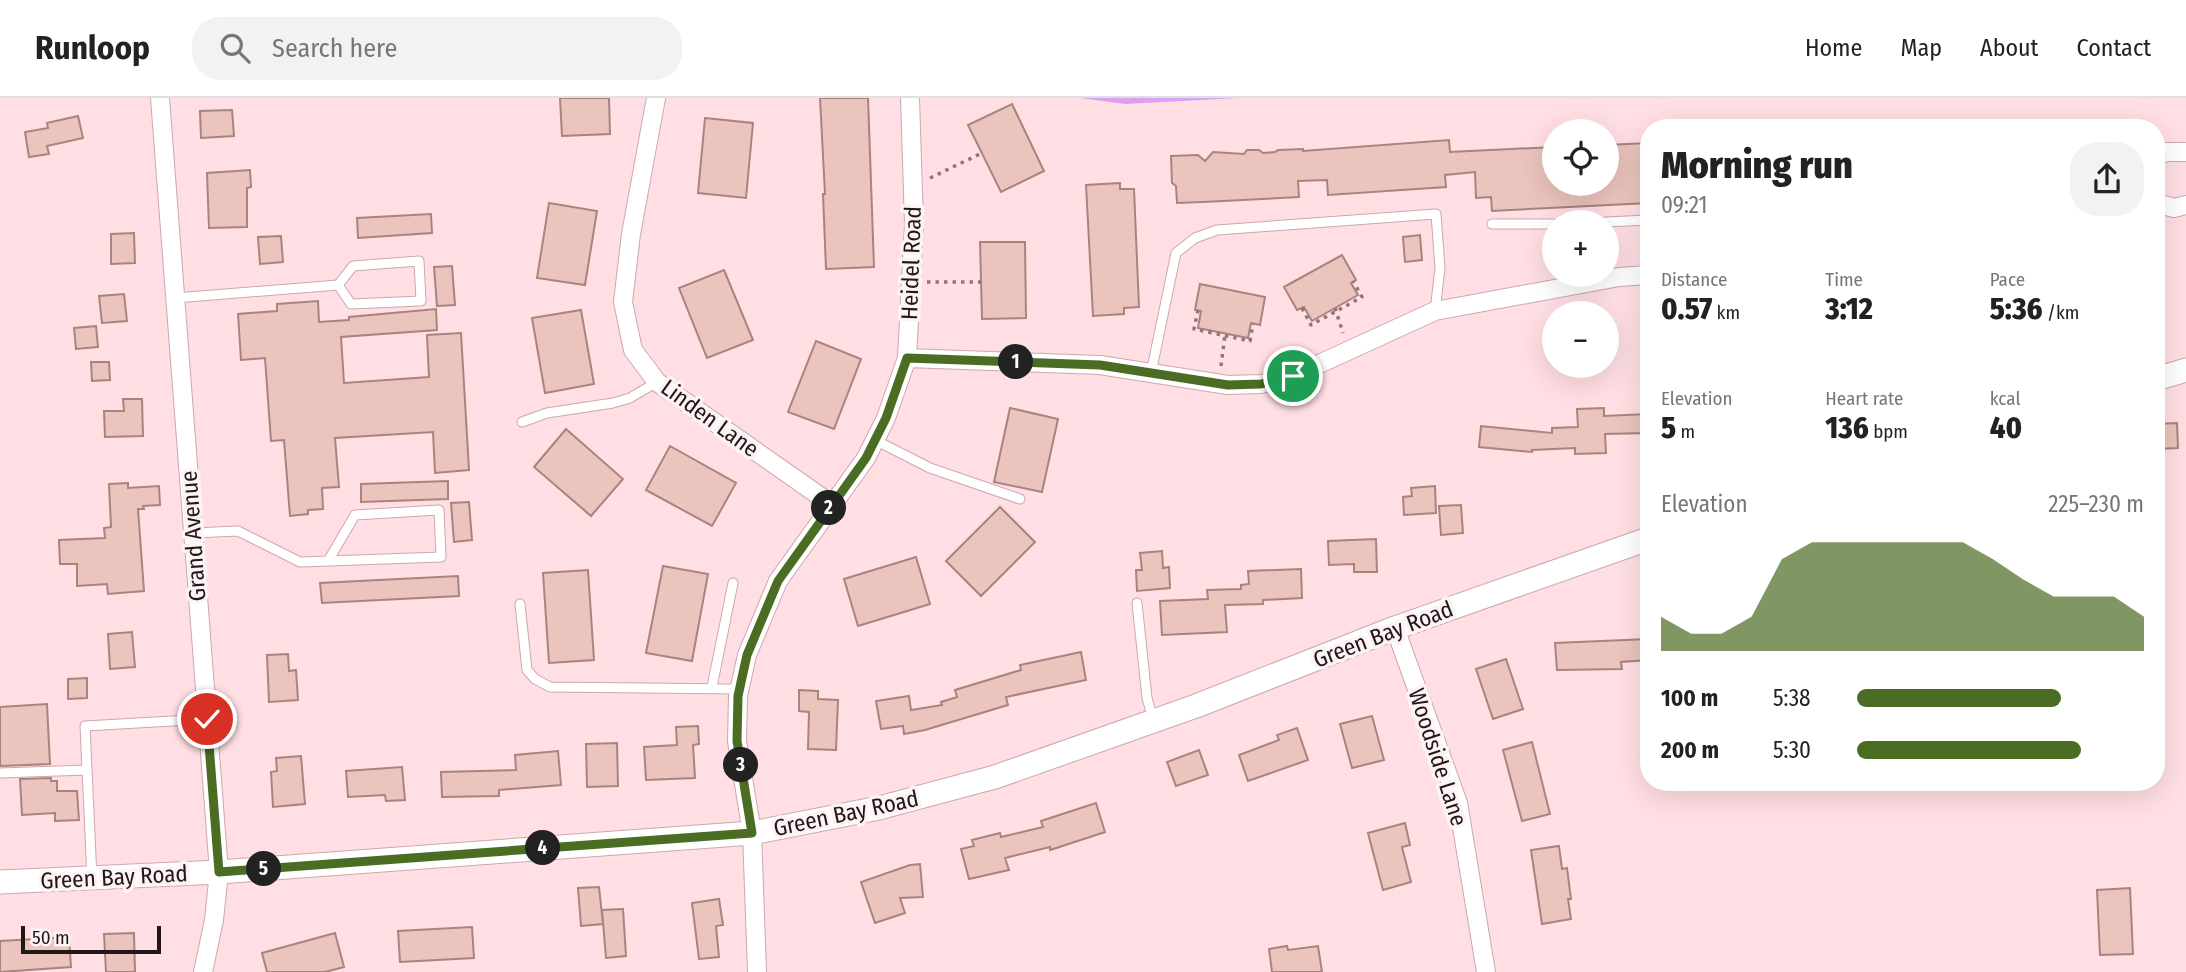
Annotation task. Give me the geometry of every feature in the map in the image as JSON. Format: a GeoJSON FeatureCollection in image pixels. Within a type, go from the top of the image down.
{"type":"FeatureCollection","features":[{"type":"Feature","properties":{"kind":"street","name":"Grand Avenue"},"geometry":{"type":"LineString","coordinates":[[160,98],[219,872],[214,920],[203,972]]}},
{"type":"Feature","properties":{"kind":"street","name":"Linden Lane"},"geometry":{"type":"LineString","coordinates":[[656,98],[631,234],[623,302],[633,350],[657,382],[831,504]]}},
{"type":"Feature","properties":{"kind":"street","name":"Heidel Road"},"geometry":{"type":"LineString","coordinates":[[757,972],[752,833],[737,741],[740,689],[747,655],[778,581],[866,458],[886,418],[907,358],[914,224],[909,98]]}},
{"type":"Feature","properties":{"kind":"street"},"geometry":{"type":"LineString","coordinates":[[2165,153],[2186,152]]}},
{"type":"Feature","properties":{"kind":"street"},"geometry":{"type":"LineString","coordinates":[[2165,205],[2174,208],[2186,205]]}},
{"type":"Feature","properties":{"kind":"street"},"geometry":{"type":"LineString","coordinates":[[1619,277],[1640,276]]}},
{"type":"Feature","properties":{"kind":"street"},"geometry":{"type":"LineString","coordinates":[[907,358],[1100,365],[1219,384],[1261,384],[1293,376],[1435,310],[1542,287]]}},
{"type":"Feature","properties":{"kind":"street"},"geometry":{"type":"LineString","coordinates":[[2165,376],[2186,370]]}},
{"type":"Feature","properties":{"kind":"street","name":"Green Bay Road"},"geometry":{"type":"LineString","coordinates":[[0,882],[219,872],[752,833],[879,808],[995,777],[1196,706],[1395,628],[1640,542]]}},
{"type":"Feature","properties":{"kind":"street","name":"Woodside Lane"},"geometry":{"type":"LineString","coordinates":[[1395,628],[1458,803],[1486,972]]}},
{"type":"Feature","properties":{"kind":"lane"},"geometry":{"type":"LineString","coordinates":[[1151,373],[1176,253],[1195,237],[1217,230],[1436,214],[1440,268],[1435,310]]}},
{"type":"Feature","properties":{"kind":"lane"},"geometry":{"type":"LineString","coordinates":[[1619,221],[1640,220]]}},
{"type":"Feature","properties":{"kind":"lane"},"geometry":{"type":"LineString","coordinates":[[1492,224],[1542,224]]}},
{"type":"Feature","properties":{"kind":"lane"},"geometry":{"type":"LineString","coordinates":[[175,298],[338,285],[353,266],[418,261],[421,301],[351,304],[338,285]]}},
{"type":"Feature","properties":{"kind":"lane"},"geometry":{"type":"LineString","coordinates":[[522,422],[547,413],[630,398],[657,382]]}},
{"type":"Feature","properties":{"kind":"lane"},"geometry":{"type":"LineString","coordinates":[[875,440],[930,468],[1020,499]]}},
{"type":"Feature","properties":{"kind":"lane"},"geometry":{"type":"LineString","coordinates":[[193,533],[238,531],[300,562],[328,561],[440,557],[439,510],[355,515],[328,561]]}},
{"type":"Feature","properties":{"kind":"lane"},"geometry":{"type":"LineString","coordinates":[[712,688],[733,583]]}},
{"type":"Feature","properties":{"kind":"lane"},"geometry":{"type":"LineString","coordinates":[[1137,603],[1147,698],[1153,721]]}},
{"type":"Feature","properties":{"kind":"lane"},"geometry":{"type":"LineString","coordinates":[[520,604],[527,670],[535,679],[550,687],[740,689]]}},
{"type":"Feature","properties":{"kind":"lane"},"geometry":{"type":"LineString","coordinates":[[92,877],[85,726],[207,719]]}},
{"type":"Feature","properties":{"kind":"lane"},"geometry":{"type":"LineString","coordinates":[[0,773],[86,770]]}},
{"type":"Feature","properties":{"kind":"path"},"geometry":{"type":"LineString","coordinates":[[913,187],[982,153]]}},
{"type":"Feature","properties":{"kind":"path"},"geometry":{"type":"LineString","coordinates":[[1302,308],[1311,325],[1362,297],[1353,281]]}},
{"type":"Feature","properties":{"kind":"path"},"geometry":{"type":"LineString","coordinates":[[912,282],[981,282]]}},
{"type":"Feature","properties":{"kind":"path"},"geometry":{"type":"LineString","coordinates":[[1198,310],[1194,329],[1250,341],[1253,324]]}},
{"type":"Feature","properties":{"kind":"path"},"geometry":{"type":"LineString","coordinates":[[1335,310],[1349,350]]}},
{"type":"Feature","properties":{"kind":"path"},"geometry":{"type":"LineString","coordinates":[[1219,384],[1225,334]]}},
{"type":"Feature","properties":{"kind":"shaded area"},"geometry":{"type":"Polygon","coordinates":[[[1080,98],[1238,98],[1125,104],[1080,98]]]}},
{"type":"Feature","properties":{"kind":"building"},"geometry":{"type":"Polygon","coordinates":[[[560,98],[609,98],[610,134],[562,136],[560,98]]]}},
{"type":"Feature","properties":{"kind":"building"},"geometry":{"type":"Polygon","coordinates":[[[820,98],[868,98],[874,267],[826,269],[820,98]]]}},
{"type":"Feature","properties":{"kind":"building"},"geometry":{"type":"Polygon","coordinates":[[[1012,104],[1044,171],[1001,192],[968,125],[1012,104]]]}},
{"type":"Feature","properties":{"kind":"building"},"geometry":{"type":"Polygon","coordinates":[[[232,110],[234,136],[201,138],[200,111],[232,110]]]}},
{"type":"Feature","properties":{"kind":"building"},"geometry":{"type":"Polygon","coordinates":[[[78,116],[83,138],[47,146],[49,154],[29,157],[25,132],[48,128],[47,123],[78,116]]]}},
{"type":"Feature","properties":{"kind":"building"},"geometry":{"type":"Polygon","coordinates":[[[705,118],[753,123],[746,198],[698,193],[705,118]]]}},
{"type":"Feature","properties":{"kind":"building"},"geometry":{"type":"Polygon","coordinates":[[[1449,140],[1450,152],[1542,148],[1542,196],[1619,196],[1619,144],[1640,143],[1640,203],[1492,211],[1491,197],[1476,198],[1475,172],[1445,175],[1446,187],[1328,195],[1327,180],[1298,181],[1299,197],[1177,203],[1176,186],[1172,183],[1171,156],[1198,155],[1205,161],[1213,152],[1244,154],[1247,150],[1259,150],[1263,153],[1449,140]]]}},
{"type":"Feature","properties":{"kind":"building"},"geometry":{"type":"Polygon","coordinates":[[[250,170],[247,227],[209,228],[207,173],[250,170]]]}},
{"type":"Feature","properties":{"kind":"building"},"geometry":{"type":"Polygon","coordinates":[[[1120,183],[1120,189],[1134,189],[1139,307],[1124,308],[1124,314],[1093,316],[1086,185],[1120,183]]]}},
{"type":"Feature","properties":{"kind":"building"},"geometry":{"type":"Polygon","coordinates":[[[549,203],[597,211],[585,285],[537,278],[549,203]]]}},
{"type":"Feature","properties":{"kind":"building"},"geometry":{"type":"Polygon","coordinates":[[[431,214],[432,233],[358,238],[357,218],[431,214]]]}},
{"type":"Feature","properties":{"kind":"building"},"geometry":{"type":"Polygon","coordinates":[[[134,233],[135,263],[111,264],[111,234],[134,233]]]}},
{"type":"Feature","properties":{"kind":"building"},"geometry":{"type":"Polygon","coordinates":[[[1420,235],[1422,260],[1405,262],[1403,237],[1420,235]]]}},
{"type":"Feature","properties":{"kind":"building"},"geometry":{"type":"Polygon","coordinates":[[[281,236],[283,262],[260,264],[258,237],[281,236]]]}},
{"type":"Feature","properties":{"kind":"building"},"geometry":{"type":"Polygon","coordinates":[[[980,242],[1025,242],[1026,318],[982,319],[980,242]]]}},
{"type":"Feature","properties":{"kind":"building"},"geometry":{"type":"Polygon","coordinates":[[[1342,255],[1356,280],[1351,283],[1358,295],[1312,321],[1304,307],[1297,310],[1284,287],[1342,255]]]}},
{"type":"Feature","properties":{"kind":"building"},"geometry":{"type":"Polygon","coordinates":[[[452,266],[455,305],[437,306],[434,267],[452,266]]]}},
{"type":"Feature","properties":{"kind":"building"},"geometry":{"type":"Polygon","coordinates":[[[724,270],[753,340],[707,358],[679,288],[724,270]]]}},
{"type":"Feature","properties":{"kind":"building"},"geometry":{"type":"Polygon","coordinates":[[[1200,284],[1265,297],[1260,325],[1251,323],[1248,338],[1198,328],[1201,311],[1195,310],[1200,284]]]}},
{"type":"Feature","properties":{"kind":"building"},"geometry":{"type":"Polygon","coordinates":[[[124,294],[127,321],[102,323],[99,296],[124,294]]]}},
{"type":"Feature","properties":{"kind":"building"},"geometry":{"type":"Polygon","coordinates":[[[318,301],[319,322],[436,309],[437,330],[341,337],[344,383],[429,377],[427,335],[461,333],[469,470],[435,473],[433,432],[335,438],[339,487],[322,488],[323,509],[308,510],[308,514],[290,516],[284,440],[271,441],[265,358],[241,360],[238,314],[277,311],[277,304],[318,301]]]}},
{"type":"Feature","properties":{"kind":"building"},"geometry":{"type":"Polygon","coordinates":[[[581,310],[594,384],[545,393],[532,318],[581,310]]]}},
{"type":"Feature","properties":{"kind":"building"},"geometry":{"type":"Polygon","coordinates":[[[96,326],[98,347],[76,349],[74,328],[96,326]]]}},
{"type":"Feature","properties":{"kind":"building"},"geometry":{"type":"Polygon","coordinates":[[[816,341],[861,359],[834,429],[788,412],[816,341]]]}},
{"type":"Feature","properties":{"kind":"building"},"geometry":{"type":"Polygon","coordinates":[[[91,362],[109,362],[110,380],[92,381],[91,362]]]}},
{"type":"Feature","properties":{"kind":"building"},"geometry":{"type":"Polygon","coordinates":[[[123,399],[142,399],[143,436],[105,437],[104,411],[124,411],[123,399]]]}},
{"type":"Feature","properties":{"kind":"building"},"geometry":{"type":"Polygon","coordinates":[[[1010,408],[1058,419],[1042,492],[994,482],[1010,408]]]}},
{"type":"Feature","properties":{"kind":"building"},"geometry":{"type":"Polygon","coordinates":[[[1604,408],[1604,416],[1640,414],[1640,433],[1605,434],[1606,453],[1575,454],[1575,448],[1532,452],[1479,447],[1481,426],[1552,433],[1552,428],[1578,427],[1577,409],[1604,408]]]}},
{"type":"Feature","properties":{"kind":"building"},"geometry":{"type":"Polygon","coordinates":[[[2177,423],[2178,448],[2165,449],[2165,424],[2177,423]]]}},
{"type":"Feature","properties":{"kind":"building"},"geometry":{"type":"Polygon","coordinates":[[[566,429],[623,479],[591,516],[534,467],[566,429]]]}},
{"type":"Feature","properties":{"kind":"building"},"geometry":{"type":"Polygon","coordinates":[[[670,446],[736,483],[712,526],[646,490],[670,446]]]}},
{"type":"Feature","properties":{"kind":"building"},"geometry":{"type":"Polygon","coordinates":[[[448,481],[448,499],[361,502],[361,484],[448,481]]]}},
{"type":"Feature","properties":{"kind":"building"},"geometry":{"type":"Polygon","coordinates":[[[128,483],[128,488],[159,486],[160,505],[138,509],[144,591],[108,594],[107,584],[77,586],[77,564],[60,564],[59,540],[105,538],[104,528],[111,527],[109,484],[128,483]]]}},
{"type":"Feature","properties":{"kind":"building"},"geometry":{"type":"Polygon","coordinates":[[[1435,486],[1436,513],[1404,515],[1403,497],[1412,496],[1411,488],[1435,486]]]}},
{"type":"Feature","properties":{"kind":"building"},"geometry":{"type":"Polygon","coordinates":[[[469,502],[472,540],[454,542],[451,503],[469,502]]]}},
{"type":"Feature","properties":{"kind":"building"},"geometry":{"type":"Polygon","coordinates":[[[1461,505],[1463,533],[1441,535],[1439,506],[1461,505]]]}},
{"type":"Feature","properties":{"kind":"building"},"geometry":{"type":"Polygon","coordinates":[[[1000,507],[1035,542],[981,596],[946,561],[1000,507]]]}},
{"type":"Feature","properties":{"kind":"building"},"geometry":{"type":"Polygon","coordinates":[[[1376,539],[1377,572],[1354,572],[1354,564],[1329,565],[1328,541],[1376,539]]]}},
{"type":"Feature","properties":{"kind":"building"},"geometry":{"type":"Polygon","coordinates":[[[1162,551],[1163,568],[1169,567],[1170,588],[1137,591],[1136,570],[1142,570],[1140,553],[1162,551]]]}},
{"type":"Feature","properties":{"kind":"building"},"geometry":{"type":"Polygon","coordinates":[[[916,557],[930,604],[858,626],[844,579],[916,557]]]}},
{"type":"Feature","properties":{"kind":"building"},"geometry":{"type":"Polygon","coordinates":[[[663,566],[708,574],[692,661],[646,653],[663,566]]]}},
{"type":"Feature","properties":{"kind":"building"},"geometry":{"type":"Polygon","coordinates":[[[1301,569],[1302,598],[1263,600],[1263,604],[1225,605],[1227,632],[1162,635],[1160,601],[1208,599],[1207,590],[1241,589],[1241,585],[1249,584],[1248,571],[1301,569]]]}},
{"type":"Feature","properties":{"kind":"building"},"geometry":{"type":"Polygon","coordinates":[[[588,570],[594,660],[549,663],[543,573],[588,570]]]}},
{"type":"Feature","properties":{"kind":"building"},"geometry":{"type":"Polygon","coordinates":[[[458,576],[459,596],[322,603],[320,583],[458,576]]]}},
{"type":"Feature","properties":{"kind":"building"},"geometry":{"type":"Polygon","coordinates":[[[132,632],[135,667],[110,669],[108,634],[132,632]]]}},
{"type":"Feature","properties":{"kind":"building"},"geometry":{"type":"Polygon","coordinates":[[[1640,639],[1640,661],[1621,662],[1622,669],[1557,670],[1555,643],[1640,639]]]}},
{"type":"Feature","properties":{"kind":"building"},"geometry":{"type":"Polygon","coordinates":[[[1081,652],[1086,680],[1006,697],[1008,705],[925,730],[904,734],[903,726],[881,729],[876,701],[909,696],[911,710],[942,705],[941,702],[957,697],[955,690],[1021,670],[1020,665],[1081,652]]]}},
{"type":"Feature","properties":{"kind":"building"},"geometry":{"type":"Polygon","coordinates":[[[288,654],[289,671],[296,670],[298,700],[269,702],[267,655],[288,654]]]}},
{"type":"Feature","properties":{"kind":"building"},"geometry":{"type":"Polygon","coordinates":[[[1506,659],[1523,709],[1493,719],[1476,669],[1506,659]]]}},
{"type":"Feature","properties":{"kind":"building"},"geometry":{"type":"Polygon","coordinates":[[[87,678],[87,698],[68,699],[68,679],[87,678]]]}},
{"type":"Feature","properties":{"kind":"building"},"geometry":{"type":"Polygon","coordinates":[[[799,690],[818,691],[818,699],[838,700],[836,750],[808,749],[809,712],[799,711],[799,690]]]}},
{"type":"Feature","properties":{"kind":"building"},"geometry":{"type":"Polygon","coordinates":[[[47,704],[50,764],[0,766],[0,707],[47,704]]]}},
{"type":"Feature","properties":{"kind":"building"},"geometry":{"type":"Polygon","coordinates":[[[1372,716],[1384,760],[1352,768],[1340,724],[1372,716]]]}},
{"type":"Feature","properties":{"kind":"building"},"geometry":{"type":"Polygon","coordinates":[[[698,726],[699,744],[693,745],[695,778],[646,780],[644,747],[677,745],[676,727],[698,726]]]}},
{"type":"Feature","properties":{"kind":"building"},"geometry":{"type":"Polygon","coordinates":[[[1297,728],[1308,760],[1248,781],[1239,755],[1279,740],[1277,735],[1297,728]]]}},
{"type":"Feature","properties":{"kind":"building"},"geometry":{"type":"Polygon","coordinates":[[[1532,742],[1550,814],[1522,821],[1503,750],[1532,742]]]}},
{"type":"Feature","properties":{"kind":"building"},"geometry":{"type":"Polygon","coordinates":[[[617,743],[618,786],[587,787],[586,744],[617,743]]]}},
{"type":"Feature","properties":{"kind":"building"},"geometry":{"type":"Polygon","coordinates":[[[1199,750],[1208,775],[1176,786],[1167,762],[1199,750]]]}},
{"type":"Feature","properties":{"kind":"building"},"geometry":{"type":"Polygon","coordinates":[[[558,751],[561,785],[499,790],[499,796],[442,797],[441,772],[516,770],[515,755],[558,751]]]}},
{"type":"Feature","properties":{"kind":"building"},"geometry":{"type":"Polygon","coordinates":[[[301,756],[305,804],[273,807],[271,772],[277,771],[276,758],[301,756]]]}},
{"type":"Feature","properties":{"kind":"building"},"geometry":{"type":"Polygon","coordinates":[[[402,767],[405,800],[386,801],[385,795],[348,797],[346,771],[402,767]]]}},
{"type":"Feature","properties":{"kind":"building"},"geometry":{"type":"Polygon","coordinates":[[[51,778],[51,781],[57,781],[57,791],[77,791],[79,820],[55,821],[55,813],[22,815],[20,779],[51,778]]]}},
{"type":"Feature","properties":{"kind":"building"},"geometry":{"type":"Polygon","coordinates":[[[1096,803],[1105,832],[1050,850],[1050,847],[1005,858],[1009,870],[969,879],[961,849],[974,846],[972,840],[1000,833],[1001,837],[1043,827],[1041,821],[1096,803]]]}},
{"type":"Feature","properties":{"kind":"building"},"geometry":{"type":"Polygon","coordinates":[[[1405,823],[1410,845],[1402,847],[1411,882],[1383,890],[1368,833],[1405,823]]]}},
{"type":"Feature","properties":{"kind":"building"},"geometry":{"type":"Polygon","coordinates":[[[1559,846],[1562,869],[1567,868],[1571,919],[1542,924],[1531,850],[1559,846]]]}},
{"type":"Feature","properties":{"kind":"building"},"geometry":{"type":"Polygon","coordinates":[[[920,864],[923,897],[900,898],[905,913],[875,923],[861,882],[920,864]]]}},
{"type":"Feature","properties":{"kind":"building"},"geometry":{"type":"Polygon","coordinates":[[[599,887],[603,924],[581,926],[578,888],[599,887]]]}},
{"type":"Feature","properties":{"kind":"building"},"geometry":{"type":"Polygon","coordinates":[[[2130,888],[2133,954],[2100,955],[2097,890],[2130,888]]]}},
{"type":"Feature","properties":{"kind":"building"},"geometry":{"type":"Polygon","coordinates":[[[719,899],[723,925],[716,926],[719,957],[699,959],[692,903],[719,899]]]}},
{"type":"Feature","properties":{"kind":"building"},"geometry":{"type":"Polygon","coordinates":[[[623,909],[626,956],[606,958],[602,910],[623,909]]]}},
{"type":"Feature","properties":{"kind":"building"},"geometry":{"type":"Polygon","coordinates":[[[472,927],[474,958],[400,962],[398,931],[472,927]]]}},
{"type":"Feature","properties":{"kind":"building"},"geometry":{"type":"Polygon","coordinates":[[[134,933],[135,972],[106,972],[104,934],[134,933]]]}},
{"type":"Feature","properties":{"kind":"building"},"geometry":{"type":"Polygon","coordinates":[[[335,933],[344,967],[325,972],[267,972],[262,953],[335,933]]]}},
{"type":"Feature","properties":{"kind":"building"},"geometry":{"type":"Polygon","coordinates":[[[69,937],[71,967],[0,972],[0,941],[69,937]]]}},
{"type":"Feature","properties":{"kind":"building"},"geometry":{"type":"Polygon","coordinates":[[[1287,946],[1288,950],[1318,946],[1322,972],[1272,972],[1269,949],[1287,946]]]}},
{"type":"Feature","properties":{"kind":"route"},"geometry":{"type":"LineString","coordinates":[[207,719],[219,872],[752,833],[737,741],[738,696],[747,655],[778,581],[866,458],[886,418],[907,358],[1100,365],[1228,385],[1261,384],[1293,376]]}}]}
